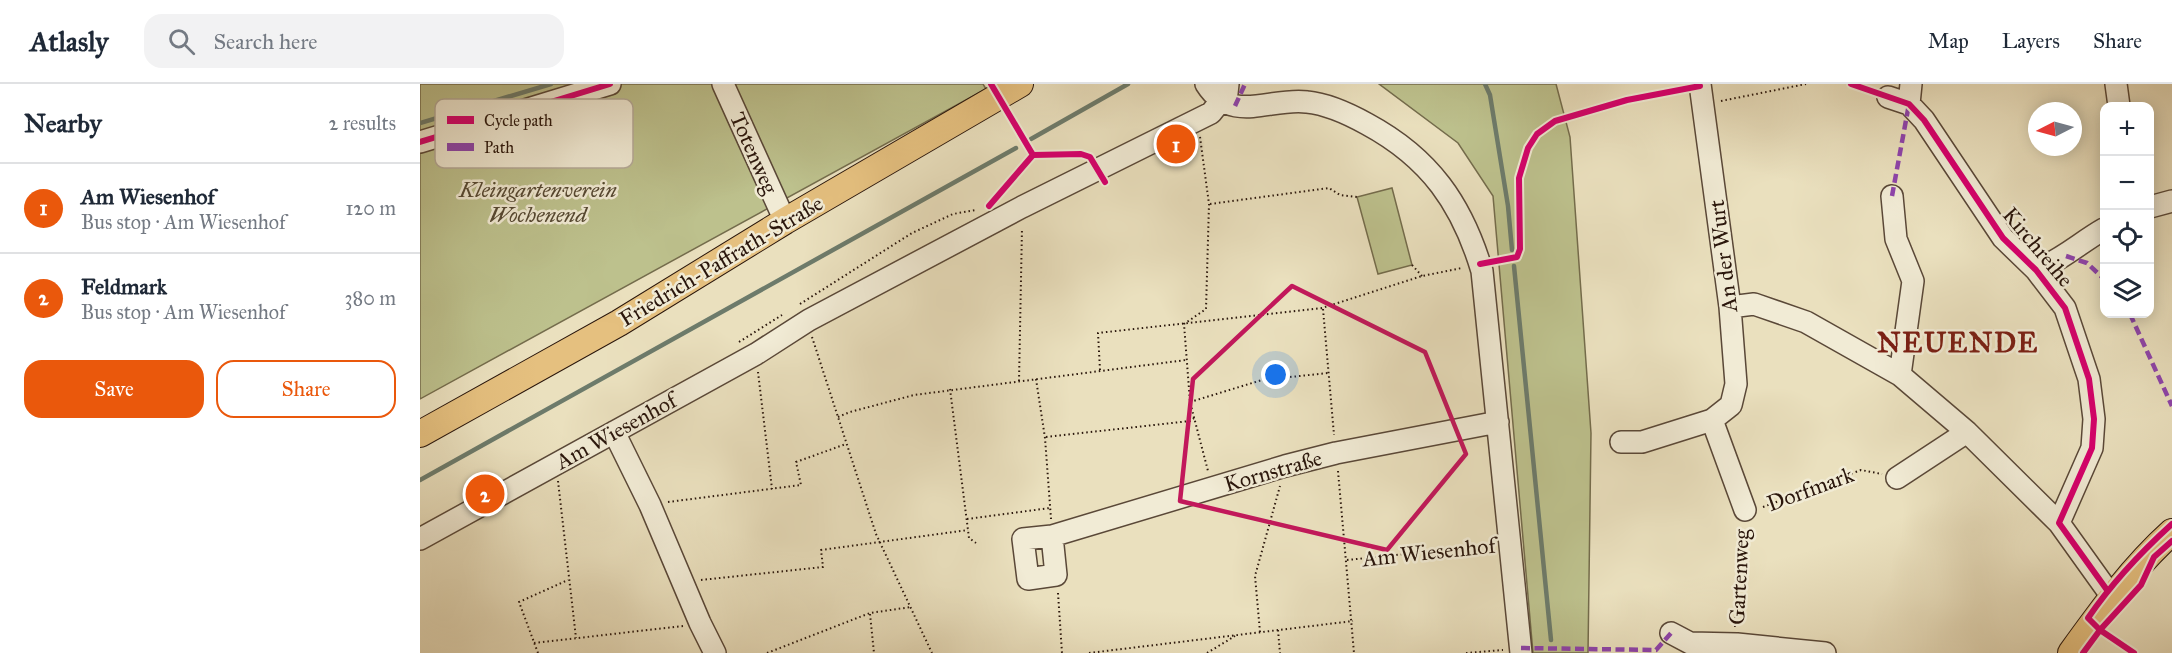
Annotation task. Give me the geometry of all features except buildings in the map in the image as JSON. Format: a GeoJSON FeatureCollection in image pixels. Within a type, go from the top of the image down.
{"type":"FeatureCollection","features":[{"type":"Feature","properties":{"kind":"main road","name":"Friedrich-Paffrath-Straße"},"geometry":{"type":"LineString","coordinates":[[420,434],[619,323],[785,221],[1017,86]]}},
{"type":"Feature","properties":{"kind":"main road"},"geometry":{"type":"LineString","coordinates":[[2071,653],[2113,596],[2151,551],[2172,532]]}},
{"type":"Feature","properties":{"kind":"street"},"geometry":{"type":"LineString","coordinates":[[561,99],[610,84]]}},
{"type":"Feature","properties":{"kind":"street","name":"Totenweg"},"geometry":{"type":"LineString","coordinates":[[723,84],[785,221]]}},
{"type":"Feature","properties":{"kind":"street"},"geometry":{"type":"LineString","coordinates":[[1206,84],[1212,93],[1225,93]]}},
{"type":"Feature","properties":{"kind":"street"},"geometry":{"type":"LineString","coordinates":[[2116,84],[2118,102]]}},
{"type":"Feature","properties":{"kind":"street","name":"Am Wiesenhof"},"geometry":{"type":"LineString","coordinates":[[420,539],[756,354],[809,320],[1022,207],[1211,114],[1225,93],[1235,106],[1254,107],[1292,102],[1319,104],[1359,119],[1380,131],[1423,163],[1442,185],[1467,227],[1480,264],[1521,651]]}},
{"type":"Feature","properties":{"kind":"street","name":"An der Wurt"},"geometry":{"type":"LineString","coordinates":[[1621,442],[1642,442],[1712,420],[1731,405],[1735,395],[1730,307],[1702,94]]}},
{"type":"Feature","properties":{"kind":"street","name":"Kirchreihe"},"geometry":{"type":"LineString","coordinates":[[1888,97],[1910,94],[1924,120],[2003,238],[2044,271],[2066,308],[2089,379],[2094,419],[2092,448],[2059,523]]}},
{"type":"Feature","properties":{"kind":"street"},"geometry":{"type":"LineString","coordinates":[[420,142],[435,137]]}},
{"type":"Feature","properties":{"kind":"street"},"geometry":{"type":"LineString","coordinates":[[1892,196],[1896,239],[1913,281],[1900,375]]}},
{"type":"Feature","properties":{"kind":"street"},"geometry":{"type":"LineString","coordinates":[[2154,206],[2172,201]]}},
{"type":"Feature","properties":{"kind":"street"},"geometry":{"type":"LineString","coordinates":[[2044,271],[2084,240],[2100,231]]}},
{"type":"Feature","properties":{"kind":"street"},"geometry":{"type":"LineString","coordinates":[[1730,307],[1754,303],[1806,322],[1900,375],[1967,432],[2059,523],[2113,596]]}},
{"type":"Feature","properties":{"kind":"street"},"geometry":{"type":"LineString","coordinates":[[1712,420],[1745,510]]}},
{"type":"Feature","properties":{"kind":"street","name":"Kornstraße"},"geometry":{"type":"LineString","coordinates":[[1056,575],[1028,579],[1023,539],[1052,536],[1285,466],[1336,453],[1498,422]]}},
{"type":"Feature","properties":{"kind":"street"},"geometry":{"type":"LineString","coordinates":[[614,432],[650,505],[715,653]]}},
{"type":"Feature","properties":{"kind":"street"},"geometry":{"type":"LineString","coordinates":[[1897,478],[1967,432]]}},
{"type":"Feature","properties":{"kind":"street"},"geometry":{"type":"LineString","coordinates":[[1052,536],[1056,575]]}},
{"type":"Feature","properties":{"kind":"street","name":"Gartenweg"},"geometry":{"type":"LineString","coordinates":[[1671,633],[1690,643],[1737,644],[1825,653]]}},
{"type":"Feature","properties":{"kind":"path"},"geometry":{"type":"LineString","coordinates":[[1702,94],[1806,84]]}},
{"type":"Feature","properties":{"kind":"path"},"geometry":{"type":"LineString","coordinates":[[1184,324],[1206,309],[1209,204],[1199,131]]}},
{"type":"Feature","properties":{"kind":"path"},"geometry":{"type":"LineString","coordinates":[[1209,204],[1329,188],[1340,195],[1357,197]]}},
{"type":"Feature","properties":{"kind":"path"},"geometry":{"type":"LineString","coordinates":[[1019,381],[1022,207]]}},
{"type":"Feature","properties":{"kind":"path"},"geometry":{"type":"LineString","coordinates":[[1100,370],[1098,333],[1322,308],[1422,276],[1480,264]]}},
{"type":"Feature","properties":{"kind":"path"},"geometry":{"type":"LineString","coordinates":[[1413,265],[1422,276]]}},
{"type":"Feature","properties":{"kind":"path"},"geometry":{"type":"LineString","coordinates":[[1322,308],[1353,621],[1354,653]]}},
{"type":"Feature","properties":{"kind":"path"},"geometry":{"type":"LineString","coordinates":[[809,320],[813,340],[876,534],[932,653]]}},
{"type":"Feature","properties":{"kind":"path"},"geometry":{"type":"LineString","coordinates":[[1184,324],[1190,402],[1213,488]]}},
{"type":"Feature","properties":{"kind":"path"},"geometry":{"type":"LineString","coordinates":[[756,354],[772,489]]}},
{"type":"Feature","properties":{"kind":"path"},"geometry":{"type":"LineString","coordinates":[[838,417],[914,394],[1186,360]]}},
{"type":"Feature","properties":{"kind":"path"},"geometry":{"type":"LineString","coordinates":[[1190,402],[1262,380],[1328,373]]}},
{"type":"Feature","properties":{"kind":"path"},"geometry":{"type":"LineString","coordinates":[[1036,379],[1045,438],[1052,536]]}},
{"type":"Feature","properties":{"kind":"path"},"geometry":{"type":"LineString","coordinates":[[950,389],[969,538],[976,543]]}},
{"type":"Feature","properties":{"kind":"path"},"geometry":{"type":"LineString","coordinates":[[1045,438],[1190,421],[1194,418]]}},
{"type":"Feature","properties":{"kind":"path"},"geometry":{"type":"LineString","coordinates":[[650,505],[801,485],[796,462],[846,444]]}},
{"type":"Feature","properties":{"kind":"path"},"geometry":{"type":"LineString","coordinates":[[556,464],[576,638]]}},
{"type":"Feature","properties":{"kind":"path"},"geometry":{"type":"LineString","coordinates":[[1260,632],[1256,576],[1285,466]]}},
{"type":"Feature","properties":{"kind":"path"},"geometry":{"type":"LineString","coordinates":[[967,519],[1050,508]]}},
{"type":"Feature","properties":{"kind":"path"},"geometry":{"type":"LineString","coordinates":[[683,582],[823,567],[821,550],[968,530]]}},
{"type":"Feature","properties":{"kind":"path"},"geometry":{"type":"LineString","coordinates":[[1056,575],[1062,653]]}},
{"type":"Feature","properties":{"kind":"path"},"geometry":{"type":"LineString","coordinates":[[538,653],[519,602],[569,580]]}},
{"type":"Feature","properties":{"kind":"path"},"geometry":{"type":"LineString","coordinates":[[767,653],[870,613],[911,607]]}},
{"type":"Feature","properties":{"kind":"path"},"geometry":{"type":"LineString","coordinates":[[870,613],[874,653]]}},
{"type":"Feature","properties":{"kind":"path"},"geometry":{"type":"LineString","coordinates":[[1090,653],[1353,621]]}},
{"type":"Feature","properties":{"kind":"path"},"geometry":{"type":"LineString","coordinates":[[534,643],[700,623]]}},
{"type":"Feature","properties":{"kind":"path"},"geometry":{"type":"LineString","coordinates":[[1278,630],[1280,653]]}},
{"type":"Feature","properties":{"kind":"path"},"geometry":{"type":"LineString","coordinates":[[1207,653],[1238,635]]}},
{"type":"Feature","properties":{"kind":"path"},"geometry":{"type":"LineString","coordinates":[[1466,653],[1521,651]]}},
{"type":"Feature","properties":{"kind":"highlighted area"},"geometry":{"type":"Polygon","coordinates":[[[1292,286],[1425,352],[1466,454],[1387,550],[1180,501],[1193,379],[1292,286]]]}},
{"type":"Feature","properties":{"kind":"green space","name":"Kleingartenverein Wochenend"},"geometry":{"type":"Polygon","coordinates":[[[420,84],[983,84],[986,89],[420,399],[420,84]]]}},
{"type":"Feature","properties":{"kind":"green space"},"geometry":{"type":"Polygon","coordinates":[[[1379,84],[1556,84],[1570,137],[1591,433],[1588,653],[1533,653],[1493,196],[1458,143],[1379,84]]]}},
{"type":"Feature","properties":{"kind":"green space"},"geometry":{"type":"Polygon","coordinates":[[[1392,188],[1412,265],[1378,274],[1357,197],[1392,188]]]}},
{"type":"Feature","properties":{"kind":"waterway"},"geometry":{"type":"LineString","coordinates":[[501,99],[551,84]]}},
{"type":"Feature","properties":{"kind":"waterway"},"geometry":{"type":"LineString","coordinates":[[1031,139],[1128,84]]}},
{"type":"Feature","properties":{"kind":"waterway"},"geometry":{"type":"LineString","coordinates":[[1485,84],[1490,95],[1508,206],[1512,250]]}},
{"type":"Feature","properties":{"kind":"waterway"},"geometry":{"type":"LineString","coordinates":[[420,123],[435,119]]}},
{"type":"Feature","properties":{"kind":"waterway"},"geometry":{"type":"LineString","coordinates":[[420,480],[1016,148]]}},
{"type":"Feature","properties":{"kind":"waterway"},"geometry":{"type":"LineString","coordinates":[[1514,266],[1551,640]]}},
{"type":"Feature","properties":{"kind":"marked path"},"geometry":{"type":"LineString","coordinates":[[1235,106],[1245,84]]}},
{"type":"Feature","properties":{"kind":"marked path"},"geometry":{"type":"LineString","coordinates":[[1892,196],[1909,104]]}},
{"type":"Feature","properties":{"kind":"marked path"},"geometry":{"type":"LineString","coordinates":[[2066,256],[2087,263],[2100,275]]}},
{"type":"Feature","properties":{"kind":"marked path"},"geometry":{"type":"LineString","coordinates":[[2132,318],[2172,406]]}},
{"type":"Feature","properties":{"kind":"marked path"},"geometry":{"type":"LineString","coordinates":[[1521,648],[1656,650],[1671,633]]}},
{"type":"Feature","properties":{"kind":"cycle path"},"geometry":{"type":"LineString","coordinates":[[561,99],[610,84]]}},
{"type":"Feature","properties":{"kind":"cycle path"},"geometry":{"type":"LineString","coordinates":[[991,84],[1033,155]]}},
{"type":"Feature","properties":{"kind":"cycle path"},"geometry":{"type":"LineString","coordinates":[[1851,84],[1909,104],[1924,120],[2003,238],[2036,270],[2065,308],[2089,379],[2094,419],[2092,448],[2059,523],[2107,590]]}},
{"type":"Feature","properties":{"kind":"cycle path"},"geometry":{"type":"LineString","coordinates":[[1480,264],[1517,257],[1520,249],[1519,178],[1528,148],[1537,134],[1555,121],[1627,100],[1700,86]]}},
{"type":"Feature","properties":{"kind":"cycle path"},"geometry":{"type":"LineString","coordinates":[[420,142],[435,137]]}},
{"type":"Feature","properties":{"kind":"cycle path"},"geometry":{"type":"LineString","coordinates":[[989,206],[1033,155],[1081,154],[1090,157],[1105,182]]}},
{"type":"Feature","properties":{"kind":"cycle path"},"geometry":{"type":"LineString","coordinates":[[2134,653],[2100,630],[2088,618],[2127,569],[2172,524]]}},
{"type":"Feature","properties":{"kind":"cycle path"},"geometry":{"type":"LineString","coordinates":[[2083,653],[2100,630],[2141,585],[2154,557],[2172,541]]}},
{"type":"Feature","properties":{"kind":"place","name":"Am Wiesenhof"},"geometry":{"type":"Point","coordinates":[1176,144]}},
{"type":"Feature","properties":{"kind":"place","name":"Feldmark"},"geometry":{"type":"Point","coordinates":[485,494]}},
{"type":"Feature","properties":{"kind":"district","name":"NEUENDE"},"geometry":{"type":"Point","coordinates":[1958,342]}}]}
